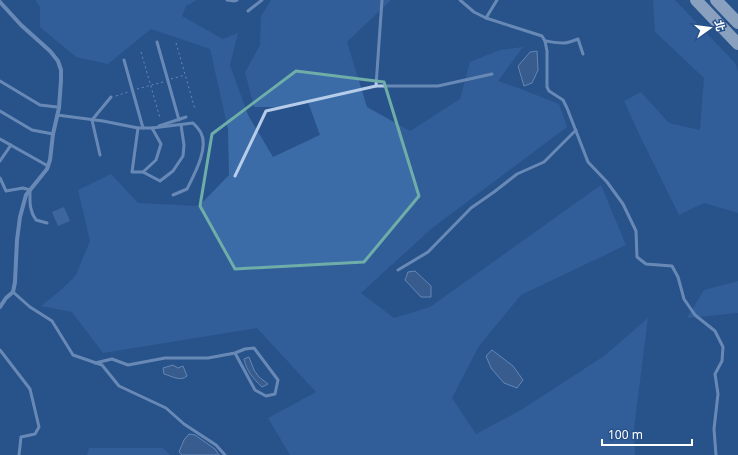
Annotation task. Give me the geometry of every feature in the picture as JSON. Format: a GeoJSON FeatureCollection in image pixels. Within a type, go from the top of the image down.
{"type":"FeatureCollection","features":[{"type":"Feature","properties":{"kind":"highway"},"geometry":{"type":"LineString","coordinates":[[696,0],[738,44]]}},
{"type":"Feature","properties":{"kind":"highway"},"geometry":{"type":"LineString","coordinates":[[716,0],[738,23]]}},
{"type":"Feature","properties":{"kind":"street"},"geometry":{"type":"LineString","coordinates":[[0,2],[21,25],[50,51],[58,61],[61,70],[59,108],[52,134],[50,160],[41,178],[26,196],[20,216],[13,292],[6,298],[0,307]]}},
{"type":"Feature","properties":{"kind":"lane"},"geometry":{"type":"LineString","coordinates":[[227,0],[237,0]]}},
{"type":"Feature","properties":{"kind":"lane"},"geometry":{"type":"LineString","coordinates":[[248,11],[262,0]]}},
{"type":"Feature","properties":{"kind":"lane"},"geometry":{"type":"LineString","coordinates":[[376,86],[382,0]]}},
{"type":"Feature","properties":{"kind":"lane"},"geometry":{"type":"LineString","coordinates":[[460,0],[474,12],[486,18],[542,36],[546,41],[547,87],[549,91],[562,100],[567,108],[588,162],[607,182],[623,204],[636,230],[637,257],[646,264],[672,266],[678,277],[684,299],[695,315],[715,331],[723,347],[722,361],[715,374],[718,394],[714,429],[716,455]]}},
{"type":"Feature","properties":{"kind":"lane"},"geometry":{"type":"LineString","coordinates":[[486,18],[497,0]]}},
{"type":"Feature","properties":{"kind":"lane"},"geometry":{"type":"LineString","coordinates":[[546,41],[563,44],[570,43],[578,39],[583,54]]}},
{"type":"Feature","properties":{"kind":"lane"},"geometry":{"type":"LineString","coordinates":[[156,42],[179,120]]}},
{"type":"Feature","properties":{"kind":"lane"},"geometry":{"type":"LineString","coordinates":[[124,60],[143,128]]}},
{"type":"Feature","properties":{"kind":"lane"},"geometry":{"type":"LineString","coordinates":[[235,176],[266,111],[376,86],[438,86],[492,74]]}},
{"type":"Feature","properties":{"kind":"lane"},"geometry":{"type":"LineString","coordinates":[[0,81],[40,105],[59,108]]}},
{"type":"Feature","properties":{"kind":"lane"},"geometry":{"type":"LineString","coordinates":[[92,120],[111,97]]}},
{"type":"Feature","properties":{"kind":"lane"},"geometry":{"type":"LineString","coordinates":[[0,111],[32,130],[52,134]]}},
{"type":"Feature","properties":{"kind":"lane"},"geometry":{"type":"LineString","coordinates":[[57,115],[138,128],[152,128],[193,123],[202,134],[203,146],[197,169],[187,189],[173,195]]}},
{"type":"Feature","properties":{"kind":"lane"},"geometry":{"type":"LineString","coordinates":[[152,128],[186,117]]}},
{"type":"Feature","properties":{"kind":"lane"},"geometry":{"type":"LineString","coordinates":[[92,120],[100,155]]}},
{"type":"Feature","properties":{"kind":"lane"},"geometry":{"type":"LineString","coordinates":[[138,128],[132,172],[143,172],[160,181],[173,171],[183,156],[184,145],[181,125]]}},
{"type":"Feature","properties":{"kind":"lane"},"geometry":{"type":"LineString","coordinates":[[143,172],[156,160],[161,144],[152,128]]}},
{"type":"Feature","properties":{"kind":"lane"},"geometry":{"type":"LineString","coordinates":[[398,270],[428,252],[470,208],[517,174],[544,162],[576,130]]}},
{"type":"Feature","properties":{"kind":"lane"},"geometry":{"type":"LineString","coordinates":[[0,139],[48,166]]}},
{"type":"Feature","properties":{"kind":"lane"},"geometry":{"type":"LineString","coordinates":[[0,161],[10,145]]}},
{"type":"Feature","properties":{"kind":"lane"},"geometry":{"type":"LineString","coordinates":[[0,178],[6,191],[23,188],[30,190],[31,213],[36,220],[47,223]]}},
{"type":"Feature","properties":{"kind":"lane"},"geometry":{"type":"LineString","coordinates":[[13,292],[30,307],[52,321],[73,355],[102,365],[119,386],[166,408],[184,424],[216,445],[225,455]]}},
{"type":"Feature","properties":{"kind":"lane"},"geometry":{"type":"LineString","coordinates":[[96,363],[112,359],[128,365],[165,358],[208,358],[254,348],[278,380],[275,394],[266,396],[255,390],[235,353]]}},
{"type":"Feature","properties":{"kind":"lane"},"geometry":{"type":"LineString","coordinates":[[0,350],[30,389],[39,427],[35,434],[21,437],[19,455]]}},
{"type":"Feature","properties":{"kind":"path"},"geometry":{"type":"LineString","coordinates":[[176,43],[195,109]]}},
{"type":"Feature","properties":{"kind":"path"},"geometry":{"type":"LineString","coordinates":[[141,52],[160,118]]}},
{"type":"Feature","properties":{"kind":"path"},"geometry":{"type":"LineString","coordinates":[[111,97],[185,75]]}},
{"type":"Feature","properties":{"kind":"highlighted area"},"geometry":{"type":"Polygon","coordinates":[[[296,71],[384,82],[419,196],[364,262],[235,269],[200,206],[212,134],[296,71]]]}},
{"type":"Feature","properties":{"kind":"shaded area"},"geometry":{"type":"Polygon","coordinates":[[[35,0],[197,0],[186,6],[182,16],[223,39],[238,33],[230,65],[248,115],[273,157],[320,135],[308,102],[286,107],[254,107],[245,72],[260,45],[261,16],[271,0],[391,0],[347,42],[367,107],[410,131],[460,99],[470,62],[500,50],[523,47],[498,81],[559,104],[567,127],[431,229],[361,293],[394,318],[430,307],[601,185],[626,245],[521,295],[479,346],[452,398],[476,434],[521,410],[604,356],[648,318],[634,428],[635,455],[290,455],[268,418],[316,392],[257,328],[103,353],[72,312],[41,306],[61,290],[76,275],[90,241],[78,190],[111,174],[138,203],[199,206],[229,175],[228,129],[210,49],[151,29],[108,64],[76,57],[40,27],[40,7],[35,0]]]}},
{"type":"Feature","properties":{"kind":"shaded area"},"geometry":{"type":"Polygon","coordinates":[[[653,0],[675,0],[735,63],[738,71],[738,213],[704,203],[679,215],[624,101],[641,92],[669,123],[700,130],[704,78],[655,32],[653,0]]]}},
{"type":"Feature","properties":{"kind":"shaded area"},"geometry":{"type":"Polygon","coordinates":[[[537,51],[538,70],[532,83],[524,86],[518,66],[530,52],[537,51]]]}},
{"type":"Feature","properties":{"kind":"shaded area"},"geometry":{"type":"Polygon","coordinates":[[[415,271],[431,286],[431,297],[421,297],[405,280],[408,272],[415,271]]]}},
{"type":"Feature","properties":{"kind":"shaded area"},"geometry":{"type":"Polygon","coordinates":[[[738,281],[738,313],[687,318],[704,290],[738,281]]]}},
{"type":"Feature","properties":{"kind":"shaded area"},"geometry":{"type":"Polygon","coordinates":[[[492,350],[513,366],[523,380],[517,388],[504,383],[491,368],[486,356],[492,350]]]}},
{"type":"Feature","properties":{"kind":"shaded area"},"geometry":{"type":"Polygon","coordinates":[[[249,357],[254,370],[259,377],[268,384],[262,387],[251,374],[244,359],[249,357]]]}},
{"type":"Feature","properties":{"kind":"shaded area"},"geometry":{"type":"Polygon","coordinates":[[[173,365],[178,368],[183,366],[187,376],[179,379],[164,374],[163,368],[173,365]]]}},
{"type":"Feature","properties":{"kind":"shaded area"},"geometry":{"type":"Polygon","coordinates":[[[189,434],[195,435],[215,449],[219,455],[182,455],[179,452],[184,440],[189,434]]]}},
{"type":"Feature","properties":{"kind":"shaded area"},"geometry":{"type":"Polygon","coordinates":[[[89,448],[163,448],[170,455],[87,455],[89,448]]]}},
{"type":"Feature","properties":{"kind":"building"},"geometry":{"type":"Polygon","coordinates":[[[64,207],[70,221],[58,226],[52,212],[64,207]]]}}]}
